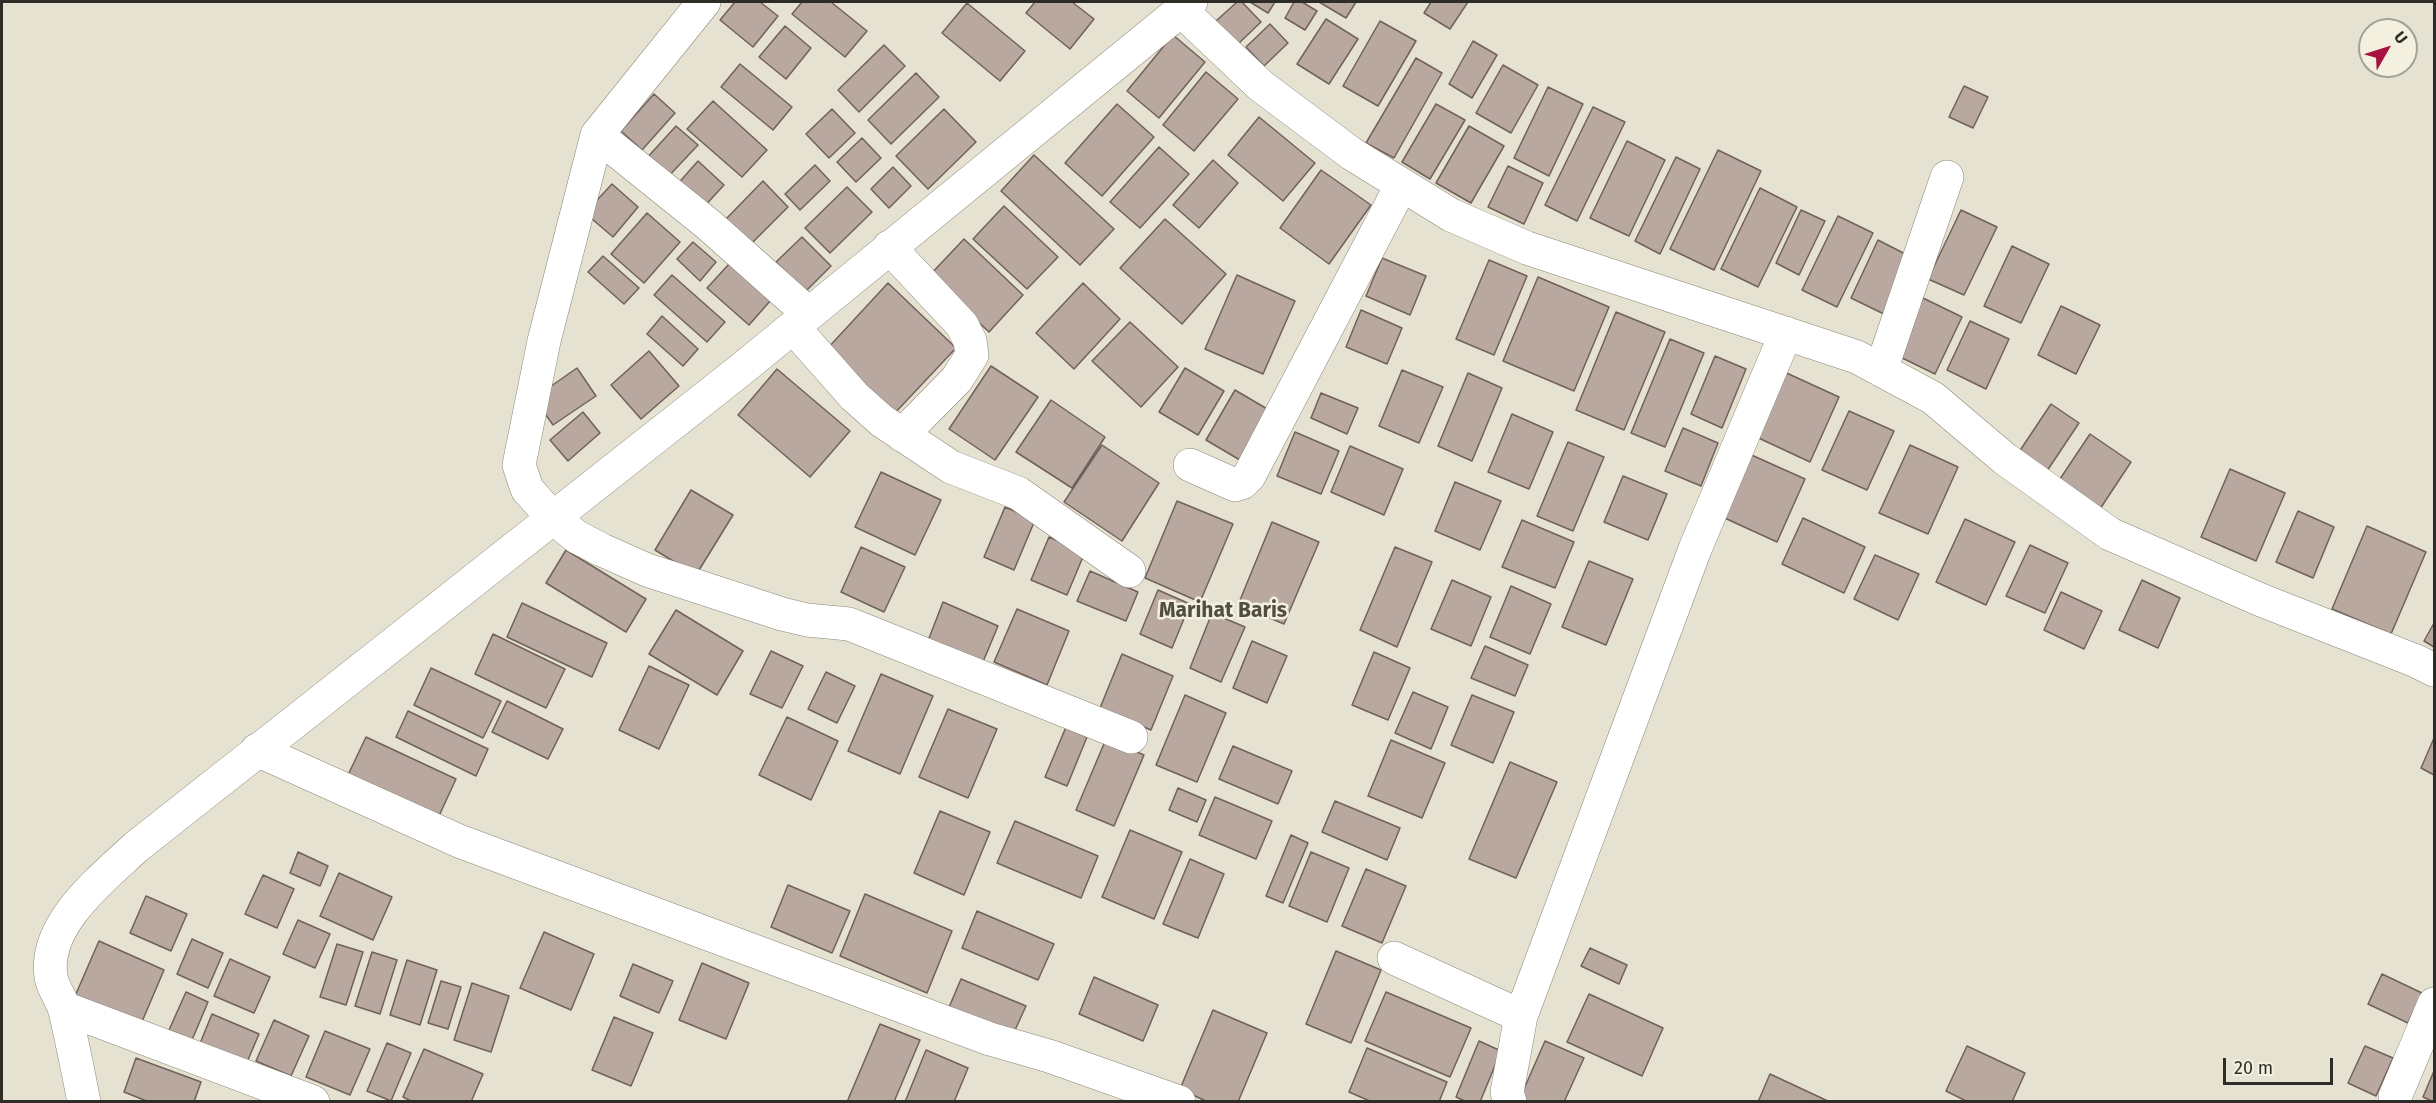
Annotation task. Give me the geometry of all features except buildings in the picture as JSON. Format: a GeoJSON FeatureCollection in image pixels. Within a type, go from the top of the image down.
{"type":"FeatureCollection","features":[{"type":"Feature","properties":{"kind":"street"},"geometry":{"type":"LineString","coordinates":[[704,2],[597,135],[544,341],[519,465],[527,489],[552,517],[577,537],[647,570],[790,616],[849,624],[1131,737]]}},
{"type":"Feature","properties":{"kind":"street"},"geometry":{"type":"LineString","coordinates":[[84,1101],[64,1008],[51,978],[54,951],[64,923],[84,896],[136,847],[801,321],[1186,6],[1261,86],[1352,154],[1450,215],[1527,248],[1857,357],[1933,398],[2005,459],[2110,534],[2261,600],[2434,670]]}},
{"type":"Feature","properties":{"kind":"street"},"geometry":{"type":"LineString","coordinates":[[597,135],[709,225],[801,321],[854,396],[882,421],[951,467],[1018,493],[1129,571]]}},
{"type":"Feature","properties":{"kind":"street"},"geometry":{"type":"LineString","coordinates":[[1881,370],[1947,177]]}},
{"type":"Feature","properties":{"kind":"street"},"geometry":{"type":"LineString","coordinates":[[1190,465],[1234,485],[1242,483],[1249,476],[1401,186]]}},
{"type":"Feature","properties":{"kind":"street"},"geometry":{"type":"LineString","coordinates":[[889,247],[962,325],[970,341],[972,355],[957,379],[902,435]]}},
{"type":"Feature","properties":{"kind":"street"},"geometry":{"type":"LineString","coordinates":[[1509,1101],[1508,1092],[1521,1016],[1695,549],[1786,333]]}},
{"type":"Feature","properties":{"kind":"street"},"geometry":{"type":"LineString","coordinates":[[257,750],[470,845],[990,1039],[1068,1062],[1179,1101]]}},
{"type":"Feature","properties":{"kind":"street"},"geometry":{"type":"LineString","coordinates":[[1394,958],[1521,1016]]}},
{"type":"Feature","properties":{"kind":"street"},"geometry":{"type":"LineString","coordinates":[[2395,1097],[2434,1004]]}},
{"type":"Feature","properties":{"kind":"street"},"geometry":{"type":"LineString","coordinates":[[64,1008],[313,1101]]}},
{"type":"Feature","properties":{"kind":"district","name":"Marihat Baris"},"geometry":{"type":"Point","coordinates":[1223,611]}}]}
